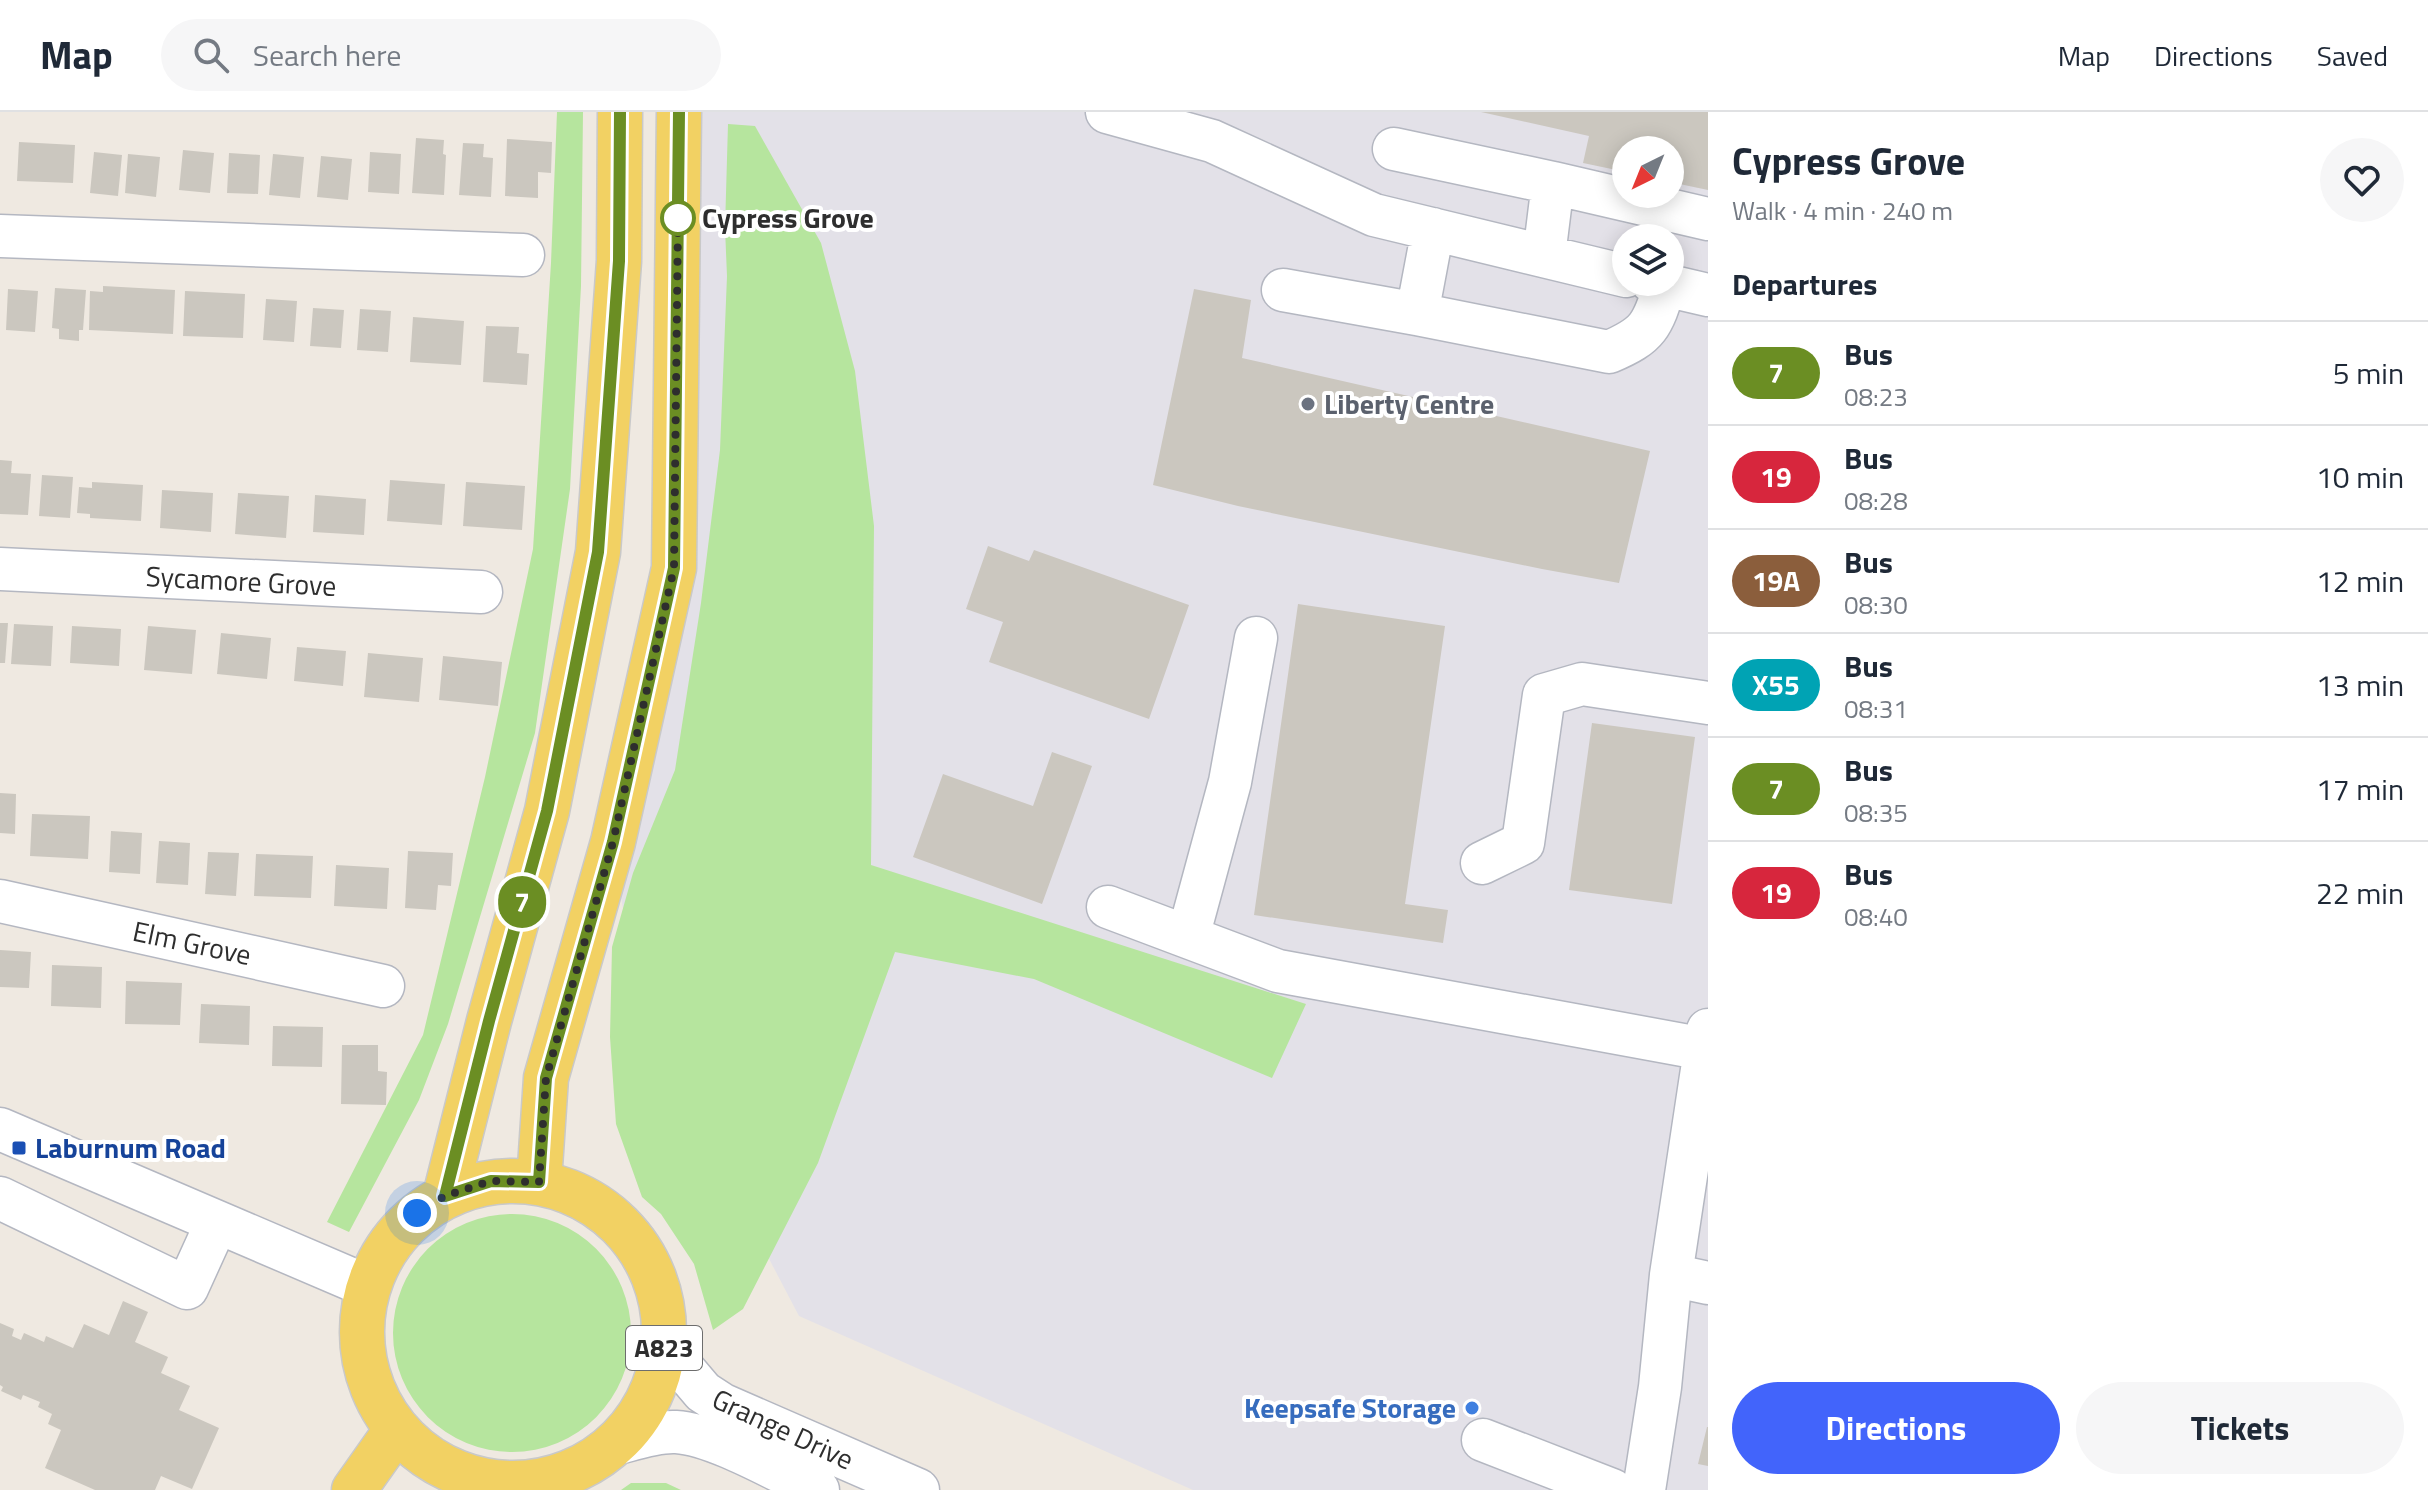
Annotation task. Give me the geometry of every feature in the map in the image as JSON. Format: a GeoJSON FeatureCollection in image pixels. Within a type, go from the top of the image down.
{"type":"FeatureCollection","features":[{"type":"Feature","properties":{"kind":"main road"},"geometry":{"type":"LineString","coordinates":[[445,1196],[547,811],[598,552],[619,261],[620,112]]}},
{"type":"Feature","properties":{"kind":"main road"},"geometry":{"type":"LineString","coordinates":[[539,1182],[546,1078],[613,842],[674,568],[679,112]]}},
{"type":"Feature","properties":{"kind":"main road","name":"A823"},"geometry":{"type":"LineString","coordinates":[[491,1181],[539,1182],[582,1196],[619,1222],[646,1258],[662,1301],[664,1346],[656,1383],[640,1416],[615,1444],[583,1467],[546,1480],[503,1487],[465,1476],[428,1457],[397,1429],[377,1399],[365,1366],[361,1330],[367,1286],[395,1236],[417,1213],[445,1196],[491,1181]]}},
{"type":"Feature","properties":{"kind":"main road"},"geometry":{"type":"LineString","coordinates":[[354,1490],[397,1429]]}},
{"type":"Feature","properties":{"kind":"street"},"geometry":{"type":"LineString","coordinates":[[1107,112],[1212,141],[1374,215],[1612,272]]}},
{"type":"Feature","properties":{"kind":"street"},"geometry":{"type":"LineString","coordinates":[[1394,149],[1708,219]]}},
{"type":"Feature","properties":{"kind":"street"},"geometry":{"type":"LineString","coordinates":[[1544,256],[1553,183]]}},
{"type":"Feature","properties":{"kind":"street"},"geometry":{"type":"LineString","coordinates":[[1417,314],[1433,229]]}},
{"type":"Feature","properties":{"kind":"street"},"geometry":{"type":"LineString","coordinates":[[0,236],[523,255]]}},
{"type":"Feature","properties":{"kind":"street"},"geometry":{"type":"LineString","coordinates":[[1684,289],[1708,295]]}},
{"type":"Feature","properties":{"kind":"street"},"geometry":{"type":"LineString","coordinates":[[1283,290],[1609,352],[1635,341],[1650,325],[1649,296]]}},
{"type":"Feature","properties":{"kind":"street","name":"Sycamore Grove"},"geometry":{"type":"LineString","coordinates":[[0,569],[481,592]]}},
{"type":"Feature","properties":{"kind":"street"},"geometry":{"type":"LineString","coordinates":[[1188,937],[1230,782],[1256,638]]}},
{"type":"Feature","properties":{"kind":"street"},"geometry":{"type":"LineString","coordinates":[[1482,863],[1523,843],[1544,695],[1582,684],[1708,703]]}},
{"type":"Feature","properties":{"kind":"street","name":"Elm Grove"},"geometry":{"type":"LineString","coordinates":[[0,901],[383,986]]}},
{"type":"Feature","properties":{"kind":"street"},"geometry":{"type":"LineString","coordinates":[[1108,907],[1278,971],[1706,1040],[1690,1279],[1660,1387],[1644,1490]]}},
{"type":"Feature","properties":{"kind":"street"},"geometry":{"type":"LineString","coordinates":[[0,1129],[367,1286]]}},
{"type":"Feature","properties":{"kind":"street"},"geometry":{"type":"LineString","coordinates":[[0,1198],[187,1288],[217,1222]]}},
{"type":"Feature","properties":{"kind":"street","name":"Grange Drive"},"geometry":{"type":"LineString","coordinates":[[664,1346],[703,1392],[723,1405],[918,1490]]}},
{"type":"Feature","properties":{"kind":"street","name":"Grange Drive"},"geometry":{"type":"LineString","coordinates":[[615,1444],[676,1432],[711,1440],[818,1490]]}},
{"type":"Feature","properties":{"kind":"street"},"geometry":{"type":"LineString","coordinates":[[1483,1440],[1612,1490]]}},
{"type":"Feature","properties":{"kind":"shaded area"},"geometry":{"type":"Polygon","coordinates":[[[679,112],[1708,112],[1708,1490],[1193,1490],[799,1316],[744,1211],[652,1103],[613,842],[674,568],[679,112]]]}},
{"type":"Feature","properties":{"kind":"green space"},"geometry":{"type":"Polygon","coordinates":[[[557,112],[583,112],[581,286],[570,489],[535,733],[448,1024],[419,1100],[349,1232],[327,1222],[423,1035],[485,777],[533,549],[557,112]]]}},
{"type":"Feature","properties":{"kind":"green space"},"geometry":{"type":"Polygon","coordinates":[[[728,124],[755,126],[821,243],[855,371],[874,526],[871,865],[1306,1004],[1272,1078],[1034,979],[895,952],[818,1163],[743,1309],[713,1330],[694,1264],[661,1214],[642,1197],[616,1124],[610,1037],[612,947],[633,873],[675,770],[701,603],[720,450],[727,276],[728,124]]]}},
{"type":"Feature","properties":{"kind":"green space"},"geometry":{"type":"Polygon","coordinates":[[[512,1214],[535,1216],[557,1223],[578,1234],[596,1249],[611,1267],[622,1288],[629,1310],[629,1356],[622,1378],[611,1399],[596,1417],[578,1432],[557,1443],[535,1450],[512,1452],[489,1450],[467,1443],[446,1432],[428,1417],[413,1399],[402,1378],[395,1356],[393,1333],[395,1310],[402,1288],[413,1267],[428,1249],[446,1234],[467,1223],[489,1216],[512,1214]]]}},
{"type":"Feature","properties":{"kind":"green space"},"geometry":{"type":"Polygon","coordinates":[[[631,1483],[666,1483],[681,1490],[621,1490],[631,1483]]]}},
{"type":"Feature","properties":{"kind":"building"},"geometry":{"type":"Polygon","coordinates":[[[1481,112],[1708,112],[1708,190],[1684,185],[1684,136],[1612,136],[1612,169],[1583,163],[1589,136],[1481,112]]]}},
{"type":"Feature","properties":{"kind":"building"},"geometry":{"type":"Polygon","coordinates":[[[416,138],[444,140],[444,195],[412,193],[416,138]]]}},
{"type":"Feature","properties":{"kind":"building"},"geometry":{"type":"Polygon","coordinates":[[[507,139],[552,142],[551,173],[538,172],[538,198],[505,196],[507,139]]]}},
{"type":"Feature","properties":{"kind":"building"},"geometry":{"type":"Polygon","coordinates":[[[19,142],[75,145],[73,183],[17,181],[19,142]]]}},
{"type":"Feature","properties":{"kind":"building"},"geometry":{"type":"Polygon","coordinates":[[[463,143],[484,144],[483,157],[493,158],[491,197],[459,195],[463,143]]]}},
{"type":"Feature","properties":{"kind":"building"},"geometry":{"type":"Polygon","coordinates":[[[183,150],[214,153],[210,193],[179,190],[183,150]]]}},
{"type":"Feature","properties":{"kind":"building"},"geometry":{"type":"Polygon","coordinates":[[[94,152],[122,155],[118,196],[90,193],[94,152]]]}},
{"type":"Feature","properties":{"kind":"building"},"geometry":{"type":"Polygon","coordinates":[[[370,152],[401,154],[399,194],[368,192],[370,152]]]}},
{"type":"Feature","properties":{"kind":"building"},"geometry":{"type":"Polygon","coordinates":[[[229,153],[260,155],[258,194],[227,193],[229,153]]]}},
{"type":"Feature","properties":{"kind":"building"},"geometry":{"type":"Polygon","coordinates":[[[128,154],[160,157],[156,197],[125,193],[128,154]]]}},
{"type":"Feature","properties":{"kind":"building"},"geometry":{"type":"Polygon","coordinates":[[[273,154],[304,157],[300,198],[269,195],[273,154]]]}},
{"type":"Feature","properties":{"kind":"building"},"geometry":{"type":"Polygon","coordinates":[[[321,156],[352,159],[348,200],[317,197],[321,156]]]}},
{"type":"Feature","properties":{"kind":"building"},"geometry":{"type":"Polygon","coordinates":[[[103,286],[175,290],[173,334],[89,330],[90,291],[103,292],[103,286]]]}},
{"type":"Feature","properties":{"kind":"building"},"geometry":{"type":"Polygon","coordinates":[[[55,288],[86,290],[83,330],[79,330],[79,341],[59,339],[59,329],[52,328],[55,288]]]}},
{"type":"Feature","properties":{"kind":"building"},"geometry":{"type":"Polygon","coordinates":[[[8,289],[38,291],[35,332],[6,330],[8,289]]]}},
{"type":"Feature","properties":{"kind":"building","name":"Liberty Centre"},"geometry":{"type":"Polygon","coordinates":[[[1194,289],[1251,300],[1242,358],[1650,451],[1619,583],[1238,506],[1153,485],[1194,289]]]}},
{"type":"Feature","properties":{"kind":"building"},"geometry":{"type":"Polygon","coordinates":[[[185,291],[245,294],[243,338],[183,336],[185,291]]]}},
{"type":"Feature","properties":{"kind":"building"},"geometry":{"type":"Polygon","coordinates":[[[266,299],[297,301],[294,342],[263,340],[266,299]]]}},
{"type":"Feature","properties":{"kind":"building"},"geometry":{"type":"Polygon","coordinates":[[[313,308],[344,310],[341,348],[310,346],[313,308]]]}},
{"type":"Feature","properties":{"kind":"building"},"geometry":{"type":"Polygon","coordinates":[[[360,309],[391,311],[388,352],[357,350],[360,309]]]}},
{"type":"Feature","properties":{"kind":"building"},"geometry":{"type":"Polygon","coordinates":[[[413,317],[464,321],[461,365],[410,362],[413,317]]]}},
{"type":"Feature","properties":{"kind":"building"},"geometry":{"type":"Polygon","coordinates":[[[486,326],[519,327],[517,353],[529,354],[527,385],[483,382],[486,326]]]}},
{"type":"Feature","properties":{"kind":"building"},"geometry":{"type":"Polygon","coordinates":[[[0,460],[12,461],[11,473],[31,474],[28,515],[0,514],[0,460]]]}},
{"type":"Feature","properties":{"kind":"building"},"geometry":{"type":"Polygon","coordinates":[[[42,475],[73,477],[70,518],[39,516],[42,475]]]}},
{"type":"Feature","properties":{"kind":"building"},"geometry":{"type":"Polygon","coordinates":[[[390,480],[445,484],[442,525],[387,521],[390,480]]]}},
{"type":"Feature","properties":{"kind":"building"},"geometry":{"type":"Polygon","coordinates":[[[92,482],[143,485],[141,521],[90,518],[90,514],[77,513],[79,487],[92,488],[92,482]]]}},
{"type":"Feature","properties":{"kind":"building"},"geometry":{"type":"Polygon","coordinates":[[[466,482],[525,486],[522,530],[463,526],[466,482]]]}},
{"type":"Feature","properties":{"kind":"building"},"geometry":{"type":"Polygon","coordinates":[[[162,490],[213,493],[211,532],[160,528],[162,490]]]}},
{"type":"Feature","properties":{"kind":"building"},"geometry":{"type":"Polygon","coordinates":[[[238,493],[289,496],[286,538],[235,534],[238,493]]]}},
{"type":"Feature","properties":{"kind":"building"},"geometry":{"type":"Polygon","coordinates":[[[315,495],[366,499],[364,535],[313,532],[315,495]]]}},
{"type":"Feature","properties":{"kind":"building"},"geometry":{"type":"Polygon","coordinates":[[[988,546],[1029,561],[1034,550],[1189,605],[1149,719],[989,662],[1003,622],[966,609],[988,546]]]}},
{"type":"Feature","properties":{"kind":"building"},"geometry":{"type":"Polygon","coordinates":[[[1298,604],[1445,626],[1405,904],[1448,910],[1443,943],[1254,915],[1298,604]]]}},
{"type":"Feature","properties":{"kind":"building"},"geometry":{"type":"Polygon","coordinates":[[[0,623],[8,623],[5,663],[0,663],[0,623]]]}},
{"type":"Feature","properties":{"kind":"building"},"geometry":{"type":"Polygon","coordinates":[[[14,624],[53,626],[51,666],[11,664],[14,624]]]}},
{"type":"Feature","properties":{"kind":"building"},"geometry":{"type":"Polygon","coordinates":[[[72,626],[121,629],[119,666],[70,663],[72,626]]]}},
{"type":"Feature","properties":{"kind":"building"},"geometry":{"type":"Polygon","coordinates":[[[148,626],[196,630],[192,674],[144,670],[148,626]]]}},
{"type":"Feature","properties":{"kind":"building"},"geometry":{"type":"Polygon","coordinates":[[[221,633],[271,638],[267,679],[217,674],[221,633]]]}},
{"type":"Feature","properties":{"kind":"building"},"geometry":{"type":"Polygon","coordinates":[[[297,647],[346,651],[343,686],[294,681],[297,647]]]}},
{"type":"Feature","properties":{"kind":"building"},"geometry":{"type":"Polygon","coordinates":[[[368,653],[423,658],[419,702],[364,697],[368,653]]]}},
{"type":"Feature","properties":{"kind":"building"},"geometry":{"type":"Polygon","coordinates":[[[443,656],[502,662],[498,706],[439,700],[443,656]]]}},
{"type":"Feature","properties":{"kind":"building"},"geometry":{"type":"Polygon","coordinates":[[[1592,723],[1695,737],[1672,904],[1569,890],[1592,723]]]}},
{"type":"Feature","properties":{"kind":"building"},"geometry":{"type":"Polygon","coordinates":[[[1052,752],[1092,766],[1042,904],[913,857],[943,774],[1033,806],[1052,752]]]}},
{"type":"Feature","properties":{"kind":"building"},"geometry":{"type":"Polygon","coordinates":[[[0,793],[16,794],[15,834],[0,833],[0,793]]]}},
{"type":"Feature","properties":{"kind":"building"},"geometry":{"type":"Polygon","coordinates":[[[32,814],[90,816],[88,859],[30,856],[32,814]]]}},
{"type":"Feature","properties":{"kind":"building"},"geometry":{"type":"Polygon","coordinates":[[[111,831],[142,833],[140,874],[109,872],[111,831]]]}},
{"type":"Feature","properties":{"kind":"building"},"geometry":{"type":"Polygon","coordinates":[[[159,841],[190,843],[188,885],[156,883],[159,841]]]}},
{"type":"Feature","properties":{"kind":"building"},"geometry":{"type":"Polygon","coordinates":[[[408,851],[453,853],[451,886],[438,885],[436,910],[405,908],[408,851]]]}},
{"type":"Feature","properties":{"kind":"building"},"geometry":{"type":"Polygon","coordinates":[[[208,852],[239,853],[236,896],[205,894],[208,852]]]}},
{"type":"Feature","properties":{"kind":"building"},"geometry":{"type":"Polygon","coordinates":[[[256,854],[313,856],[311,898],[254,896],[256,854]]]}},
{"type":"Feature","properties":{"kind":"building"},"geometry":{"type":"Polygon","coordinates":[[[336,865],[389,868],[387,909],[334,906],[336,865]]]}},
{"type":"Feature","properties":{"kind":"building"},"geometry":{"type":"Polygon","coordinates":[[[0,950],[31,952],[29,988],[0,987],[0,950]]]}},
{"type":"Feature","properties":{"kind":"building"},"geometry":{"type":"Polygon","coordinates":[[[52,965],[102,967],[101,1008],[51,1006],[52,965]]]}},
{"type":"Feature","properties":{"kind":"building"},"geometry":{"type":"Polygon","coordinates":[[[126,981],[182,983],[180,1025],[125,1024],[126,981]]]}},
{"type":"Feature","properties":{"kind":"building"},"geometry":{"type":"Polygon","coordinates":[[[201,1004],[250,1006],[249,1045],[199,1043],[201,1004]]]}},
{"type":"Feature","properties":{"kind":"building"},"geometry":{"type":"Polygon","coordinates":[[[273,1026],[323,1027],[322,1067],[272,1066],[273,1026]]]}},
{"type":"Feature","properties":{"kind":"building"},"geometry":{"type":"Polygon","coordinates":[[[342,1045],[378,1045],[378,1071],[387,1072],[386,1105],[341,1104],[342,1045]]]}},
{"type":"Feature","properties":{"kind":"building"},"geometry":{"type":"Polygon","coordinates":[[[123,1301],[148,1312],[135,1342],[168,1357],[161,1373],[190,1386],[179,1410],[219,1428],[192,1489],[161,1476],[155,1490],[95,1490],[45,1468],[61,1430],[48,1424],[52,1414],[38,1407],[40,1402],[23,1395],[21,1400],[1,1391],[0,1323],[14,1329],[12,1336],[21,1340],[24,1333],[44,1342],[46,1336],[73,1348],[84,1324],[109,1335],[123,1301]]]}},
{"type":"Feature","properties":{"kind":"building"},"geometry":{"type":"Polygon","coordinates":[[[1708,1427],[1708,1466],[1698,1464],[1708,1427]]]}},
{"type":"Feature","properties":{"kind":"bus line","name":"7"},"geometry":{"type":"LineString","coordinates":[[620,112],[619,261],[598,552],[547,811],[445,1196],[491,1181],[539,1182],[546,1078],[613,842],[674,568],[679,112]]}},
{"type":"Feature","properties":{"kind":"place","name":"Cypress Grove"},"geometry":{"type":"Point","coordinates":[678,218]}},
{"type":"Feature","properties":{"kind":"place","name":"Liberty Centre"},"geometry":{"type":"Point","coordinates":[1308,404]}},
{"type":"Feature","properties":{"kind":"place","name":"Laburnum Road"},"geometry":{"type":"Point","coordinates":[19,1148]}},
{"type":"Feature","properties":{"kind":"place","name":"Keepsafe Storage"},"geometry":{"type":"Point","coordinates":[1472,1408]}},
{"type":"Feature","properties":{"kind":"route"},"geometry":{"type":"LineString","coordinates":[[417,1213],[445,1196],[491,1181],[539,1182],[546,1078],[613,842],[674,568],[678,218]]}}]}
